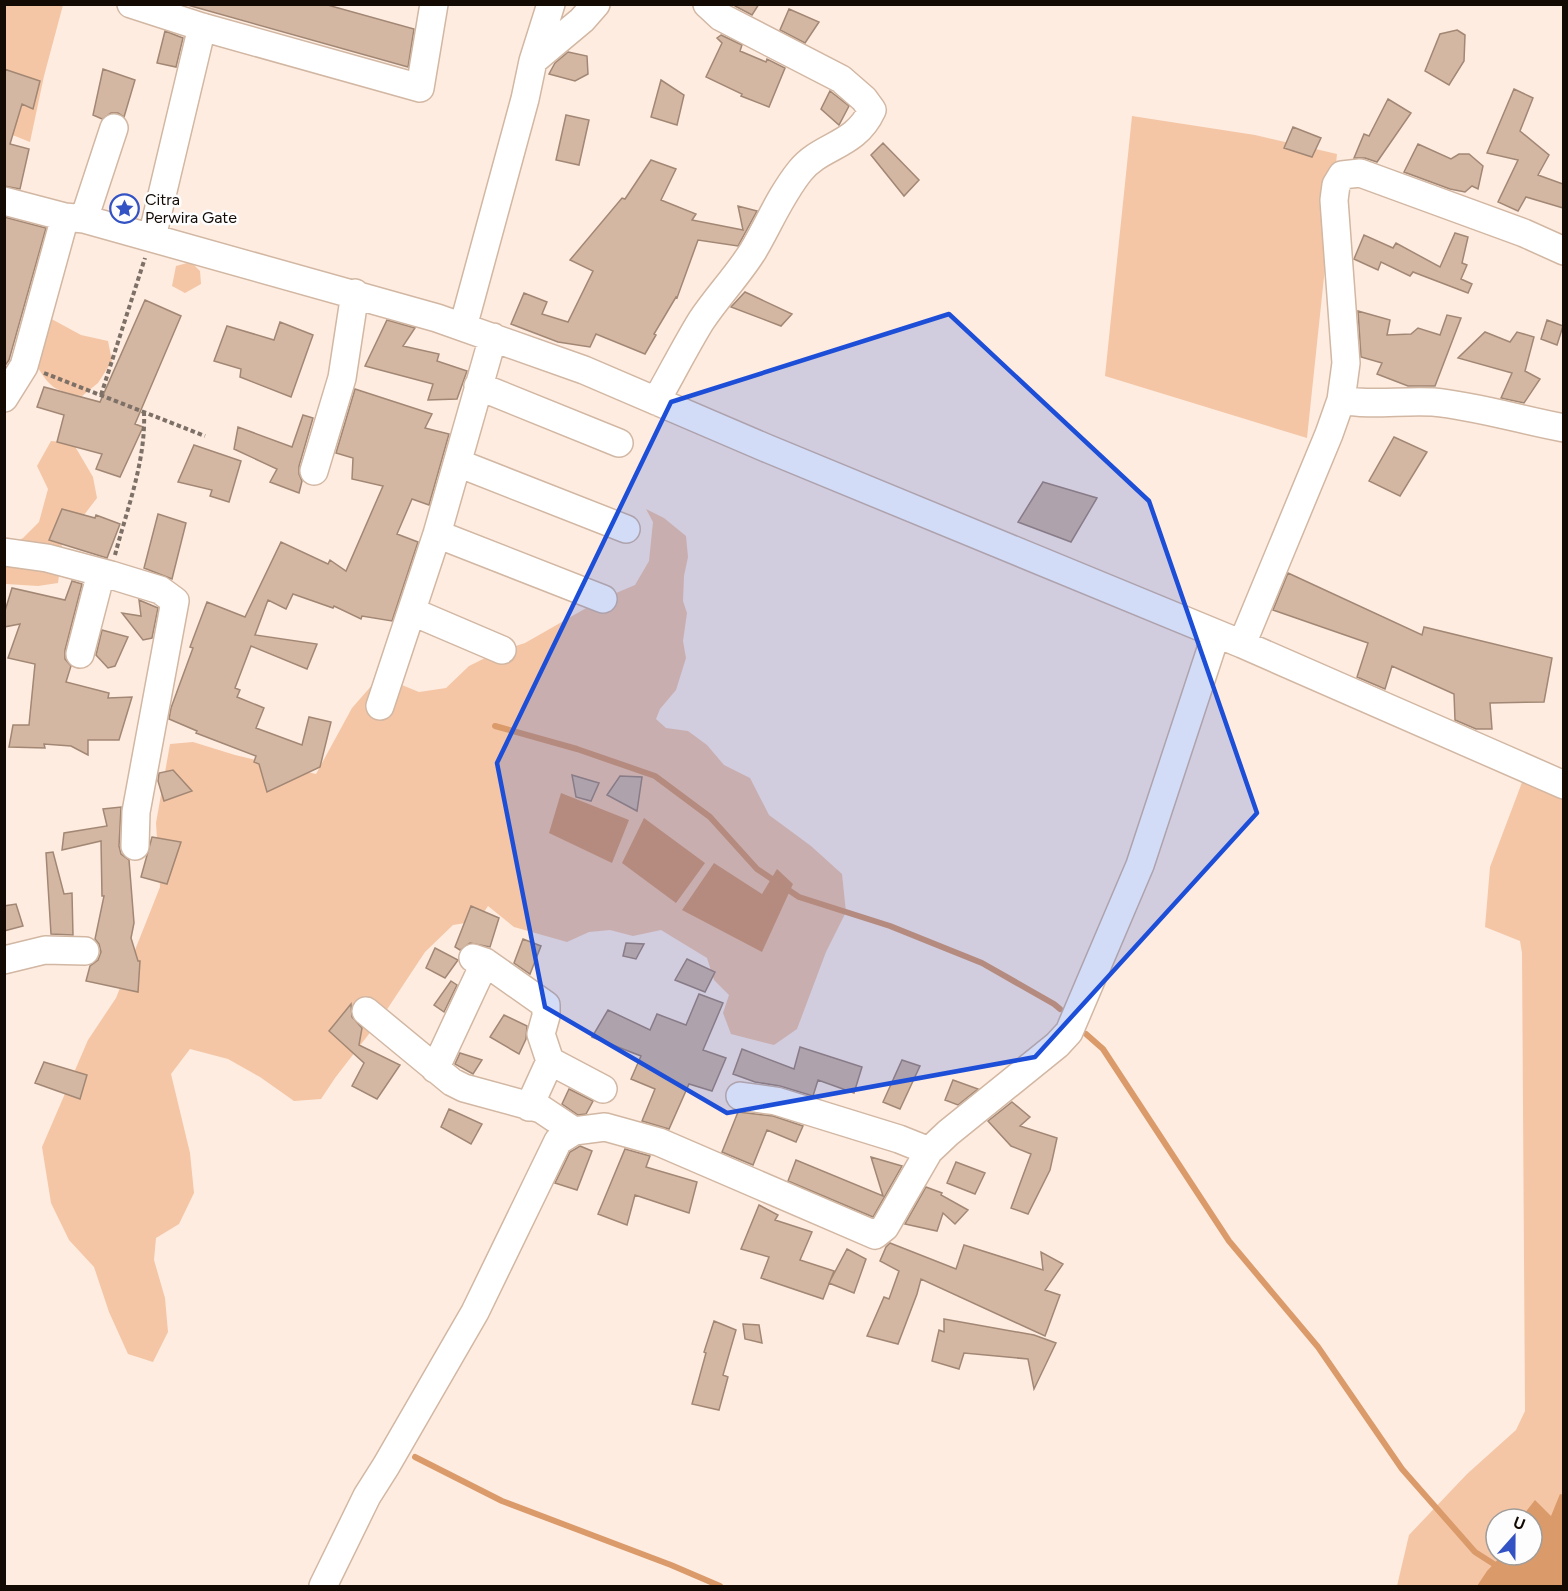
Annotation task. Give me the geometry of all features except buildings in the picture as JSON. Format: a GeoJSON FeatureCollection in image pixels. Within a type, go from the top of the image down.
{"type":"FeatureCollection","features":[{"type":"Feature","properties":{"kind":"street"},"geometry":{"type":"LineString","coordinates":[[131,4],[202,27],[420,88],[434,4]]}},
{"type":"Feature","properties":{"kind":"street"},"geometry":{"type":"LineString","coordinates":[[463,327],[525,99],[533,61],[551,4]]}},
{"type":"Feature","properties":{"kind":"street"},"geometry":{"type":"LineString","coordinates":[[533,61],[582,20],[596,4]]}},
{"type":"Feature","properties":{"kind":"street"},"geometry":{"type":"LineString","coordinates":[[656,401],[701,321],[753,251],[777,205],[801,170],[814,158],[853,136],[866,122],[872,110],[864,99],[841,79],[721,17],[707,4]]}},
{"type":"Feature","properties":{"kind":"street"},"geometry":{"type":"LineString","coordinates":[[152,237],[202,27]]}},
{"type":"Feature","properties":{"kind":"street"},"geometry":{"type":"LineString","coordinates":[[4,398],[24,366],[75,218],[114,128]]}},
{"type":"Feature","properties":{"kind":"street"},"geometry":{"type":"LineString","coordinates":[[1242,644],[1341,400],[1346,363],[1334,200],[1336,185],[1342,175],[1360,173],[1524,233],[1563,251]]}},
{"type":"Feature","properties":{"kind":"street"},"geometry":{"type":"LineString","coordinates":[[4,201],[152,237],[355,293],[463,327],[584,370],[1242,644],[1563,785]]}},
{"type":"Feature","properties":{"kind":"street"},"geometry":{"type":"LineString","coordinates":[[314,471],[342,378],[355,293]]}},
{"type":"Feature","properties":{"kind":"street"},"geometry":{"type":"LineString","coordinates":[[380,706],[437,534],[493,338]]}},
{"type":"Feature","properties":{"kind":"street"},"geometry":{"type":"LineString","coordinates":[[478,386],[619,442]]}},
{"type":"Feature","properties":{"kind":"street"},"geometry":{"type":"LineString","coordinates":[[1341,400],[1361,404],[1431,402],[1447,404],[1563,428]]}},
{"type":"Feature","properties":{"kind":"street"},"geometry":{"type":"LineString","coordinates":[[458,463],[626,529]]}},
{"type":"Feature","properties":{"kind":"street"},"geometry":{"type":"LineString","coordinates":[[437,534],[603,599]]}},
{"type":"Feature","properties":{"kind":"street"},"geometry":{"type":"LineString","coordinates":[[4,552],[47,558],[106,574],[160,590],[175,601],[136,812],[135,846]]}},
{"type":"Feature","properties":{"kind":"street"},"geometry":{"type":"LineString","coordinates":[[80,654],[106,574]]}},
{"type":"Feature","properties":{"kind":"street"},"geometry":{"type":"LineString","coordinates":[[413,612],[502,650]]}},
{"type":"Feature","properties":{"kind":"street"},"geometry":{"type":"LineString","coordinates":[[323,1587],[367,1496],[475,1312],[558,1142],[574,1131],[605,1127],[658,1142],[875,1235],[885,1227],[930,1151],[948,1133],[1057,1045],[1069,1032],[1139,867],[1216,634]]}},
{"type":"Feature","properties":{"kind":"street"},"geometry":{"type":"LineString","coordinates":[[4,960],[45,950],[85,951]]}},
{"type":"Feature","properties":{"kind":"street"},"geometry":{"type":"LineString","coordinates":[[435,1069],[479,960],[546,1005],[546,1016],[541,1034],[550,1061],[529,1107]]}},
{"type":"Feature","properties":{"kind":"street"},"geometry":{"type":"LineString","coordinates":[[366,1011],[435,1069],[464,1088],[540,1109],[574,1131]]}},
{"type":"Feature","properties":{"kind":"street"},"geometry":{"type":"LineString","coordinates":[[550,1061],[603,1089]]}},
{"type":"Feature","properties":{"kind":"street"},"geometry":{"type":"LineString","coordinates":[[740,1096],[776,1101],[899,1139],[930,1151]]}},
{"type":"Feature","properties":{"kind":"path"},"geometry":{"type":"LineString","coordinates":[[101,395],[152,237]]}},
{"type":"Feature","properties":{"kind":"path"},"geometry":{"type":"LineString","coordinates":[[24,366],[205,436]]}},
{"type":"Feature","properties":{"kind":"path"},"geometry":{"type":"LineString","coordinates":[[106,574],[132,495],[145,428],[144,412]]}},
{"type":"Feature","properties":{"kind":"highlighted area"},"geometry":{"type":"Polygon","coordinates":[[[949,314],[1149,501],[1257,813],[1035,1057],[727,1113],[545,1007],[497,763],[671,402],[949,314]]]}},
{"type":"Feature","properties":{"kind":"shaded area"},"geometry":{"type":"Polygon","coordinates":[[[4,5],[63,5],[44,76],[30,142],[5,132],[4,5]]]}},
{"type":"Feature","properties":{"kind":"shaded area"},"geometry":{"type":"Polygon","coordinates":[[[1132,116],[1255,135],[1337,154],[1307,438],[1105,376],[1132,116]]]}},
{"type":"Feature","properties":{"kind":"shaded area"},"geometry":{"type":"Polygon","coordinates":[[[191,262],[200,271],[201,284],[185,293],[172,286],[176,266],[191,262]]]}},
{"type":"Feature","properties":{"kind":"shaded area"},"geometry":{"type":"Polygon","coordinates":[[[46,316],[81,335],[108,341],[112,361],[98,383],[82,396],[53,387],[35,363],[46,316]]]}},
{"type":"Feature","properties":{"kind":"shaded area"},"geometry":{"type":"Polygon","coordinates":[[[51,441],[73,443],[93,477],[97,498],[84,515],[61,529],[62,552],[58,583],[38,586],[6,584],[4,550],[23,538],[39,522],[48,489],[37,466],[51,441]]]}},
{"type":"Feature","properties":{"kind":"shaded area"},"geometry":{"type":"Polygon","coordinates":[[[646,509],[664,518],[686,536],[688,557],[684,576],[683,601],[687,613],[683,641],[686,658],[676,690],[660,709],[656,719],[666,728],[688,731],[707,745],[724,765],[750,778],[769,815],[811,846],[842,874],[846,912],[826,952],[797,1029],[774,1045],[731,1034],[723,1013],[729,995],[714,980],[707,958],[661,930],[633,936],[610,930],[589,932],[567,942],[514,927],[488,906],[478,921],[453,925],[425,952],[382,1017],[321,1099],[294,1101],[260,1077],[228,1059],[190,1049],[171,1074],[190,1153],[194,1193],[179,1224],[156,1238],[154,1260],[165,1298],[168,1332],[153,1362],[128,1354],[109,1312],[94,1267],[69,1240],[51,1203],[42,1147],[88,1040],[116,998],[160,887],[156,823],[170,744],[193,742],[235,755],[316,774],[352,708],[380,676],[419,692],[446,688],[469,666],[497,652],[525,643],[602,599],[635,585],[649,561],[653,522],[646,509]]]}},
{"type":"Feature","properties":{"kind":"shaded area"},"geometry":{"type":"Polygon","coordinates":[[[1527,769],[1564,784],[1563,1586],[1397,1586],[1409,1535],[1467,1474],[1516,1430],[1525,1411],[1522,953],[1520,941],[1485,927],[1490,867],[1527,769]]]}},
{"type":"Feature","properties":{"kind":"shaded area"},"geometry":{"type":"Polygon","coordinates":[[[561,793],[629,820],[612,863],[549,833],[561,793]]]}},
{"type":"Feature","properties":{"kind":"shaded area"},"geometry":{"type":"Polygon","coordinates":[[[644,818],[705,863],[676,903],[622,863],[644,818]]]}},
{"type":"Feature","properties":{"kind":"shaded area"},"geometry":{"type":"Polygon","coordinates":[[[714,863],[762,894],[777,869],[793,884],[762,952],[682,910],[714,863]]]}},
{"type":"Feature","properties":{"kind":"shaded area"},"geometry":{"type":"Polygon","coordinates":[[[1560,1494],[1564,1495],[1563,1586],[1477,1586],[1491,1567],[1544,1567],[1544,1509],[1551,1516],[1560,1494]]]}},
{"type":"Feature","properties":{"kind":"shaded area"},"geometry":{"type":"Polygon","coordinates":[[[1535,1500],[1542,1507],[1529,1507],[1535,1500]]]}},
{"type":"Feature","properties":{"kind":"waterway"},"geometry":{"type":"LineString","coordinates":[[495,726],[577,749],[655,776],[710,817],[757,869],[799,897],[890,926],[982,963],[1060,1009]]}},
{"type":"Feature","properties":{"kind":"waterway"},"geometry":{"type":"LineString","coordinates":[[1086,1034],[1103,1049],[1229,1241],[1318,1347],[1402,1469],[1475,1552],[1500,1568]]}},
{"type":"Feature","properties":{"kind":"waterway"},"geometry":{"type":"LineString","coordinates":[[415,1457],[502,1501],[720,1586]]}},
{"type":"Feature","properties":{"kind":"place","name":"Citra Perwira Gate"},"geometry":{"type":"Point","coordinates":[124,208]}}]}
